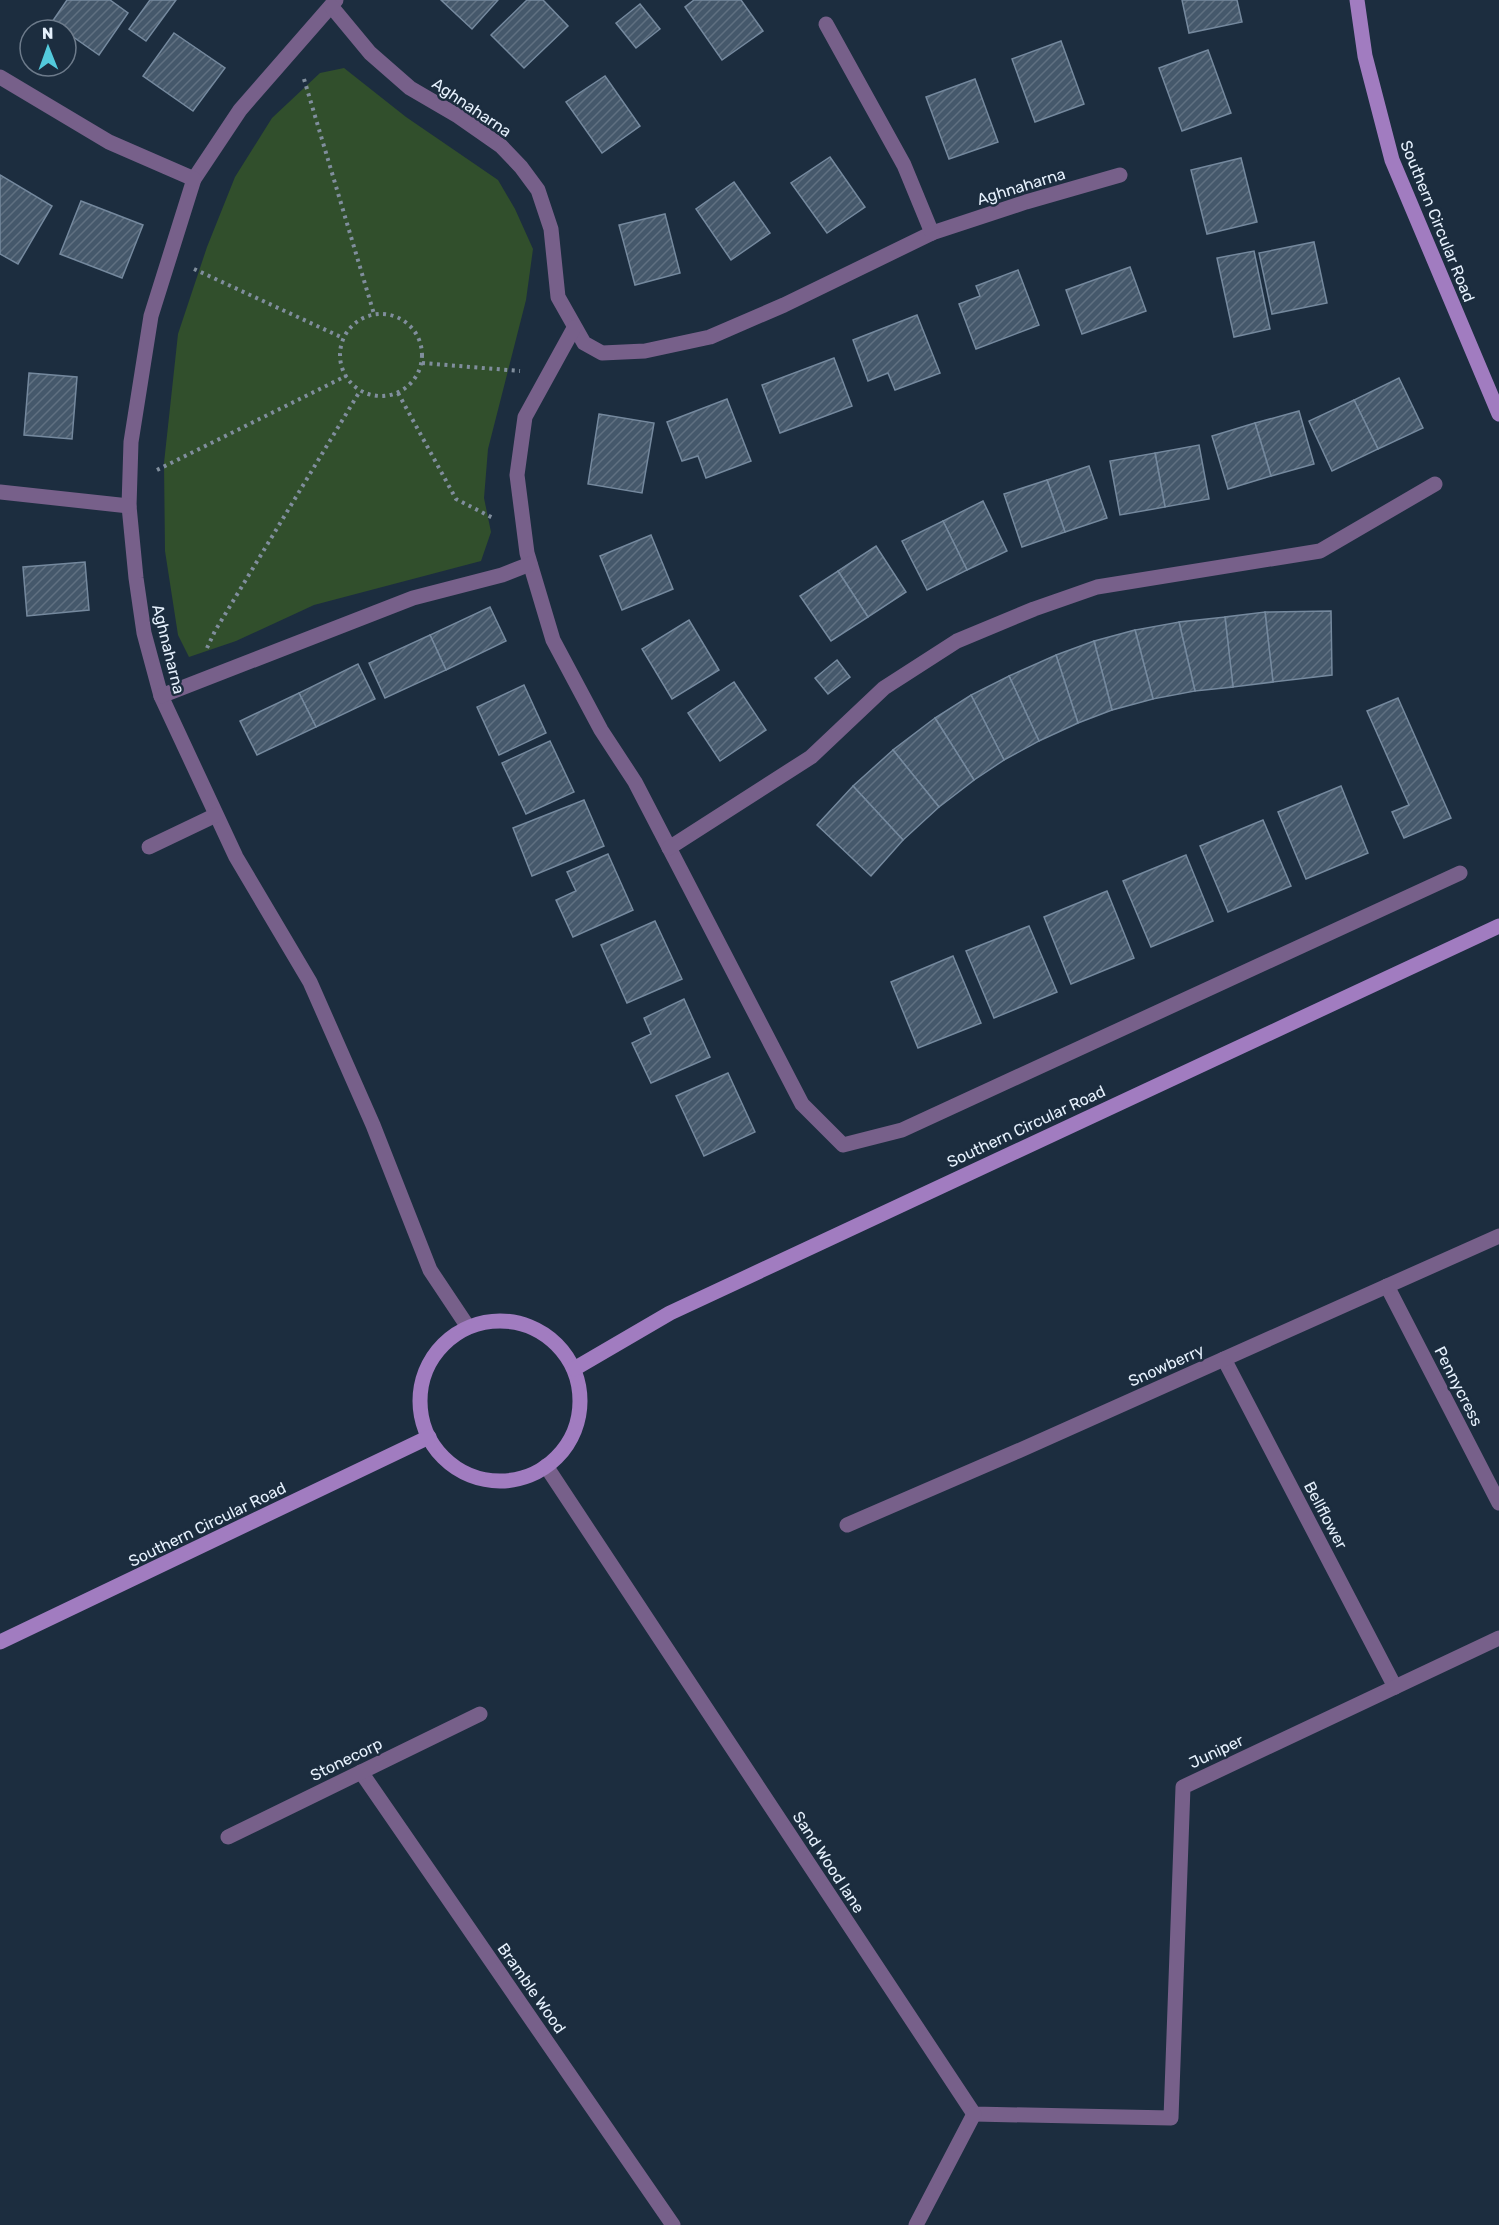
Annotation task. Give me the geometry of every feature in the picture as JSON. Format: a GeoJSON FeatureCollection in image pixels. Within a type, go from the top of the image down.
{"type":"FeatureCollection","features":[{"type":"Feature","properties":{"kind":"main road","name":"Southern Circular Road"},"geometry":{"type":"LineString","coordinates":[[1357,0],[1365,56],[1392,160],[1499,414]]}},
{"type":"Feature","properties":{"kind":"main road","name":"Southern Circular Road"},"geometry":{"type":"LineString","coordinates":[[573,1368],[670,1312],[1499,926]]}},
{"type":"Feature","properties":{"kind":"main road"},"geometry":{"type":"LineString","coordinates":[[492,1321],[517,1322],[540,1331],[560,1347],[573,1368],[580,1395],[578,1422],[566,1447],[546,1466],[522,1477],[493,1482],[468,1474],[445,1458],[429,1437],[421,1416],[420,1395],[424,1374],[434,1355],[449,1339],[468,1327],[492,1321]]}},
{"type":"Feature","properties":{"kind":"main road","name":"Southern Circular Road"},"geometry":{"type":"LineString","coordinates":[[0,1642],[429,1437]]}},
{"type":"Feature","properties":{"kind":"street","name":"Aghnaharna"},"geometry":{"type":"LineString","coordinates":[[468,1327],[430,1270],[373,1125],[309,982],[236,857],[160,696],[144,633],[129,507],[131,442],[151,316],[195,179],[240,110],[334,3],[370,53],[410,88],[458,116],[501,146],[521,166],[538,190],[551,230],[558,297],[584,344],[602,353],[645,351],[710,337],[784,305],[932,233],[1026,202],[1120,175]]}},
{"type":"Feature","properties":{"kind":"street"},"geometry":{"type":"LineString","coordinates":[[826,24],[904,165],[932,233]]}},
{"type":"Feature","properties":{"kind":"street"},"geometry":{"type":"LineString","coordinates":[[0,76],[109,142],[195,179]]}},
{"type":"Feature","properties":{"kind":"street"},"geometry":{"type":"LineString","coordinates":[[574,328],[525,417],[517,475],[528,558],[553,640],[601,730],[635,782],[802,1104],[843,1145],[902,1130],[1460,873]]}},
{"type":"Feature","properties":{"kind":"street"},"geometry":{"type":"LineString","coordinates":[[669,848],[811,757],[884,688],[957,641],[1034,609],[1097,587],[1320,551],[1435,484]]}},
{"type":"Feature","properties":{"kind":"street"},"geometry":{"type":"LineString","coordinates":[[0,492],[129,507]]}},
{"type":"Feature","properties":{"kind":"street"},"geometry":{"type":"LineString","coordinates":[[160,696],[412,598],[502,575],[528,558]]}},
{"type":"Feature","properties":{"kind":"street"},"geometry":{"type":"LineString","coordinates":[[149,847],[216,815]]}},
{"type":"Feature","properties":{"kind":"street","name":"Snowberry"},"geometry":{"type":"LineString","coordinates":[[847,1525],[1499,1236]]}},
{"type":"Feature","properties":{"kind":"street","name":"Pennycress"},"geometry":{"type":"LineString","coordinates":[[1387,1286],[1499,1503]]}},
{"type":"Feature","properties":{"kind":"street","name":"Bellflower"},"geometry":{"type":"LineString","coordinates":[[1224,1359],[1395,1687]]}},
{"type":"Feature","properties":{"kind":"street","name":"Sand Wood lane"},"geometry":{"type":"LineString","coordinates":[[546,1466],[974,2114]]}},
{"type":"Feature","properties":{"kind":"street","name":"Juniper"},"geometry":{"type":"LineString","coordinates":[[974,2114],[1171,2118],[1183,1786],[1499,1638]]}},
{"type":"Feature","properties":{"kind":"street","name":"Stonecorp"},"geometry":{"type":"LineString","coordinates":[[228,1837],[480,1714]]}},
{"type":"Feature","properties":{"kind":"street","name":"Bramble Wood"},"geometry":{"type":"LineString","coordinates":[[361,1772],[673,2225]]}},
{"type":"Feature","properties":{"kind":"street"},"geometry":{"type":"LineString","coordinates":[[916,2225],[974,2114]]}},
{"type":"Feature","properties":{"kind":"path"},"geometry":{"type":"LineString","coordinates":[[294,47],[374,314]]}},
{"type":"Feature","properties":{"kind":"path"},"geometry":{"type":"LineString","coordinates":[[170,258],[343,338]]}},
{"type":"Feature","properties":{"kind":"path"},"geometry":{"type":"LineString","coordinates":[[374,314],[394,315],[411,326],[421,343],[422,363],[414,380],[398,393],[379,397],[360,391],[345,376],[340,357],[343,338],[356,322],[374,314]]}},
{"type":"Feature","properties":{"kind":"path"},"geometry":{"type":"LineString","coordinates":[[422,363],[548,373]]}},
{"type":"Feature","properties":{"kind":"path"},"geometry":{"type":"LineString","coordinates":[[147,475],[345,376]]}},
{"type":"Feature","properties":{"kind":"path"},"geometry":{"type":"LineString","coordinates":[[203,658],[215,631],[360,391]]}},
{"type":"Feature","properties":{"kind":"path"},"geometry":{"type":"LineString","coordinates":[[398,393],[456,499],[524,535]]}},
{"type":"Feature","properties":{"kind":"green space"},"geometry":{"type":"Polygon","coordinates":[[[344,68],[406,117],[498,180],[515,209],[533,249],[526,300],[488,449],[484,498],[491,532],[481,561],[314,605],[236,641],[189,657],[178,635],[165,551],[164,463],[178,334],[207,247],[235,177],[272,118],[320,73],[344,68]]]}},
{"type":"Feature","properties":{"kind":"building"},"geometry":{"type":"Polygon","coordinates":[[[67,0],[110,0],[128,13],[99,55],[78,40],[78,18],[55,18],[67,0]]]}},
{"type":"Feature","properties":{"kind":"building"},"geometry":{"type":"Polygon","coordinates":[[[150,0],[176,0],[146,41],[129,29],[150,0]]]}},
{"type":"Feature","properties":{"kind":"building"},"geometry":{"type":"Polygon","coordinates":[[[441,0],[498,0],[472,29],[441,0]]]}},
{"type":"Feature","properties":{"kind":"building"},"geometry":{"type":"Polygon","coordinates":[[[527,0],[543,0],[568,26],[524,68],[491,35],[527,0]]]}},
{"type":"Feature","properties":{"kind":"building"},"geometry":{"type":"Polygon","coordinates":[[[694,0],[741,0],[763,31],[722,60],[685,7],[694,0]]]}},
{"type":"Feature","properties":{"kind":"building"},"geometry":{"type":"Polygon","coordinates":[[[1182,0],[1237,0],[1242,22],[1189,33],[1182,0]]]}},
{"type":"Feature","properties":{"kind":"building"},"geometry":{"type":"Polygon","coordinates":[[[640,4],[660,29],[636,48],[616,23],[640,4]]]}},
{"type":"Feature","properties":{"kind":"building"},"geometry":{"type":"Polygon","coordinates":[[[174,33],[225,68],[193,111],[143,76],[174,33]]]}},
{"type":"Feature","properties":{"kind":"building"},"geometry":{"type":"Polygon","coordinates":[[[1061,41],[1084,104],[1035,122],[1012,59],[1061,41]]]}},
{"type":"Feature","properties":{"kind":"building"},"geometry":{"type":"Polygon","coordinates":[[[1208,50],[1231,113],[1182,131],[1159,68],[1208,50]]]}},
{"type":"Feature","properties":{"kind":"building"},"geometry":{"type":"Polygon","coordinates":[[[605,76],[640,126],[602,153],[566,102],[605,76]]]}},
{"type":"Feature","properties":{"kind":"building"},"geometry":{"type":"Polygon","coordinates":[[[975,79],[998,142],[949,159],[926,97],[975,79]]]}},
{"type":"Feature","properties":{"kind":"building"},"geometry":{"type":"Polygon","coordinates":[[[830,157],[865,207],[827,233],[791,183],[830,157]]]}},
{"type":"Feature","properties":{"kind":"building"},"geometry":{"type":"Polygon","coordinates":[[[1241,158],[1257,222],[1207,234],[1191,170],[1241,158]]]}},
{"type":"Feature","properties":{"kind":"building"},"geometry":{"type":"Polygon","coordinates":[[[0,175],[52,206],[18,264],[0,254],[0,175]]]}},
{"type":"Feature","properties":{"kind":"building"},"geometry":{"type":"Polygon","coordinates":[[[734,182],[770,233],[731,260],[696,209],[734,182]]]}},
{"type":"Feature","properties":{"kind":"building"},"geometry":{"type":"Polygon","coordinates":[[[81,201],[143,225],[122,278],[60,254],[81,201]]]}},
{"type":"Feature","properties":{"kind":"building"},"geometry":{"type":"Polygon","coordinates":[[[665,214],[680,273],[635,285],[619,225],[665,214]]]}},
{"type":"Feature","properties":{"kind":"building"},"geometry":{"type":"Polygon","coordinates":[[[1314,242],[1327,303],[1272,314],[1259,253],[1314,242]]]}},
{"type":"Feature","properties":{"kind":"building"},"geometry":{"type":"Polygon","coordinates":[[[1254,251],[1270,329],[1234,337],[1217,258],[1254,251]]]}},
{"type":"Feature","properties":{"kind":"building"},"geometry":{"type":"Polygon","coordinates":[[[1130,267],[1146,311],[1082,334],[1066,290],[1130,267]]]}},
{"type":"Feature","properties":{"kind":"building"},"geometry":{"type":"Polygon","coordinates":[[[1018,270],[1039,325],[976,349],[959,304],[980,296],[976,286],[1018,270]]]}},
{"type":"Feature","properties":{"kind":"building"},"geometry":{"type":"Polygon","coordinates":[[[917,315],[940,373],[895,390],[888,373],[868,381],[853,340],[917,315]]]}},
{"type":"Feature","properties":{"kind":"building"},"geometry":{"type":"Polygon","coordinates":[[[834,358],[852,406],[780,433],[762,385],[834,358]]]}},
{"type":"Feature","properties":{"kind":"building"},"geometry":{"type":"Polygon","coordinates":[[[29,373],[77,377],[72,439],[24,435],[29,373]]]}},
{"type":"Feature","properties":{"kind":"building"},"geometry":{"type":"Polygon","coordinates":[[[1399,378],[1423,428],[1378,449],[1354,400],[1399,378]]]}},
{"type":"Feature","properties":{"kind":"building"},"geometry":{"type":"Polygon","coordinates":[[[727,399],[751,461],[706,478],[698,456],[682,461],[667,422],[727,399]]]}},
{"type":"Feature","properties":{"kind":"building"},"geometry":{"type":"Polygon","coordinates":[[[1354,400],[1378,449],[1332,471],[1309,421],[1354,400]]]}},
{"type":"Feature","properties":{"kind":"building"},"geometry":{"type":"Polygon","coordinates":[[[1299,411],[1314,464],[1271,476],[1255,423],[1299,411]]]}},
{"type":"Feature","properties":{"kind":"building"},"geometry":{"type":"Polygon","coordinates":[[[599,414],[654,423],[642,493],[588,484],[599,414]]]}},
{"type":"Feature","properties":{"kind":"building"},"geometry":{"type":"Polygon","coordinates":[[[1255,423],[1271,476],[1228,489],[1212,436],[1255,423]]]}},
{"type":"Feature","properties":{"kind":"building"},"geometry":{"type":"Polygon","coordinates":[[[1199,445],[1209,499],[1165,507],[1155,453],[1199,445]]]}},
{"type":"Feature","properties":{"kind":"building"},"geometry":{"type":"Polygon","coordinates":[[[1155,453],[1165,507],[1120,515],[1110,461],[1155,453]]]}},
{"type":"Feature","properties":{"kind":"building"},"geometry":{"type":"Polygon","coordinates":[[[1089,466],[1107,518],[1065,532],[1047,480],[1089,466]]]}},
{"type":"Feature","properties":{"kind":"building"},"geometry":{"type":"Polygon","coordinates":[[[1047,480],[1065,532],[1022,547],[1004,494],[1047,480]]]}},
{"type":"Feature","properties":{"kind":"building"},"geometry":{"type":"Polygon","coordinates":[[[983,501],[1007,551],[967,570],[943,521],[983,501]]]}},
{"type":"Feature","properties":{"kind":"building"},"geometry":{"type":"Polygon","coordinates":[[[943,521],[967,570],[927,590],[902,541],[943,521]]]}},
{"type":"Feature","properties":{"kind":"building"},"geometry":{"type":"Polygon","coordinates":[[[651,535],[673,589],[622,610],[600,556],[651,535]]]}},
{"type":"Feature","properties":{"kind":"building"},"geometry":{"type":"Polygon","coordinates":[[[876,546],[906,592],[868,617],[838,571],[876,546]]]}},
{"type":"Feature","properties":{"kind":"building"},"geometry":{"type":"Polygon","coordinates":[[[85,562],[89,610],[27,616],[23,567],[85,562]]]}},
{"type":"Feature","properties":{"kind":"building"},"geometry":{"type":"Polygon","coordinates":[[[838,571],[868,617],[831,641],[800,596],[838,571]]]}},
{"type":"Feature","properties":{"kind":"building"},"geometry":{"type":"Polygon","coordinates":[[[490,607],[506,641],[446,670],[430,635],[490,607]]]}},
{"type":"Feature","properties":{"kind":"building"},"geometry":{"type":"Polygon","coordinates":[[[1331,611],[1332,675],[1273,682],[1265,612],[1331,611]]]}},
{"type":"Feature","properties":{"kind":"building"},"geometry":{"type":"Polygon","coordinates":[[[1265,612],[1273,682],[1233,687],[1225,617],[1265,612]]]}},
{"type":"Feature","properties":{"kind":"building"},"geometry":{"type":"Polygon","coordinates":[[[1225,617],[1233,687],[1195,691],[1179,622],[1225,617]]]}},
{"type":"Feature","properties":{"kind":"building"},"geometry":{"type":"Polygon","coordinates":[[[689,620],[719,670],[672,699],[642,649],[689,620]]]}},
{"type":"Feature","properties":{"kind":"building"},"geometry":{"type":"Polygon","coordinates":[[[1179,622],[1195,691],[1153,699],[1135,630],[1179,622]]]}},
{"type":"Feature","properties":{"kind":"building"},"geometry":{"type":"Polygon","coordinates":[[[1135,630],[1153,699],[1112,710],[1094,641],[1135,630]]]}},
{"type":"Feature","properties":{"kind":"building"},"geometry":{"type":"Polygon","coordinates":[[[430,635],[446,670],[385,698],[369,663],[430,635]]]}},
{"type":"Feature","properties":{"kind":"building"},"geometry":{"type":"Polygon","coordinates":[[[1094,641],[1112,710],[1078,723],[1056,655],[1094,641]]]}},
{"type":"Feature","properties":{"kind":"building"},"geometry":{"type":"Polygon","coordinates":[[[1056,655],[1078,723],[1039,741],[1009,676],[1056,655]]]}},
{"type":"Feature","properties":{"kind":"building"},"geometry":{"type":"Polygon","coordinates":[[[837,660],[850,677],[828,694],[815,678],[837,660]]]}},
{"type":"Feature","properties":{"kind":"building"},"geometry":{"type":"Polygon","coordinates":[[[358,664],[375,699],[316,727],[299,693],[358,664]]]}},
{"type":"Feature","properties":{"kind":"building"},"geometry":{"type":"Polygon","coordinates":[[[1009,676],[1039,741],[1004,760],[971,695],[1009,676]]]}},
{"type":"Feature","properties":{"kind":"building"},"geometry":{"type":"Polygon","coordinates":[[[734,682],[766,730],[720,761],[688,713],[734,682]]]}},
{"type":"Feature","properties":{"kind":"building"},"geometry":{"type":"Polygon","coordinates":[[[524,685],[546,733],[499,755],[477,707],[524,685]]]}},
{"type":"Feature","properties":{"kind":"building"},"geometry":{"type":"Polygon","coordinates":[[[299,693],[316,727],[257,755],[240,721],[299,693]]]}},
{"type":"Feature","properties":{"kind":"building"},"geometry":{"type":"Polygon","coordinates":[[[971,695],[1004,760],[974,780],[935,718],[971,695]]]}},
{"type":"Feature","properties":{"kind":"building"},"geometry":{"type":"Polygon","coordinates":[[[1398,698],[1451,818],[1404,838],[1392,812],[1409,805],[1367,711],[1398,698]]]}},
{"type":"Feature","properties":{"kind":"building"},"geometry":{"type":"Polygon","coordinates":[[[935,718],[974,780],[939,807],[893,750],[935,718]]]}},
{"type":"Feature","properties":{"kind":"building"},"geometry":{"type":"Polygon","coordinates":[[[550,741],[574,792],[526,814],[502,763],[550,741]]]}},
{"type":"Feature","properties":{"kind":"building"},"geometry":{"type":"Polygon","coordinates":[[[893,750],[939,807],[903,840],[853,786],[893,750]]]}},
{"type":"Feature","properties":{"kind":"building"},"geometry":{"type":"Polygon","coordinates":[[[853,786],[903,840],[871,876],[817,825],[853,786]]]}},
{"type":"Feature","properties":{"kind":"building"},"geometry":{"type":"Polygon","coordinates":[[[1341,786],[1368,853],[1306,879],[1278,812],[1341,786]]]}},
{"type":"Feature","properties":{"kind":"building"},"geometry":{"type":"Polygon","coordinates":[[[584,800],[604,846],[532,876],[513,828],[584,800]]]}},
{"type":"Feature","properties":{"kind":"building"},"geometry":{"type":"Polygon","coordinates":[[[1263,820],[1291,886],[1228,912],[1200,846],[1263,820]]]}},
{"type":"Feature","properties":{"kind":"building"},"geometry":{"type":"Polygon","coordinates":[[[608,854],[633,910],[573,937],[556,900],[576,891],[567,872],[608,854]]]}},
{"type":"Feature","properties":{"kind":"building"},"geometry":{"type":"Polygon","coordinates":[[[1186,855],[1213,921],[1151,947],[1123,881],[1186,855]]]}},
{"type":"Feature","properties":{"kind":"building"},"geometry":{"type":"Polygon","coordinates":[[[1107,891],[1134,958],[1071,984],[1044,917],[1107,891]]]}},
{"type":"Feature","properties":{"kind":"building"},"geometry":{"type":"Polygon","coordinates":[[[655,921],[682,979],[627,1003],[601,945],[655,921]]]}},
{"type":"Feature","properties":{"kind":"building"},"geometry":{"type":"Polygon","coordinates":[[[1029,926],[1057,992],[994,1018],[966,951],[1029,926]]]}},
{"type":"Feature","properties":{"kind":"building"},"geometry":{"type":"Polygon","coordinates":[[[953,956],[981,1023],[918,1048],[891,982],[953,956]]]}},
{"type":"Feature","properties":{"kind":"building"},"geometry":{"type":"Polygon","coordinates":[[[684,999],[710,1057],[651,1083],[632,1043],[651,1034],[644,1018],[684,999]]]}},
{"type":"Feature","properties":{"kind":"building"},"geometry":{"type":"Polygon","coordinates":[[[728,1073],[755,1132],[704,1156],[676,1096],[728,1073]]]}}]}
